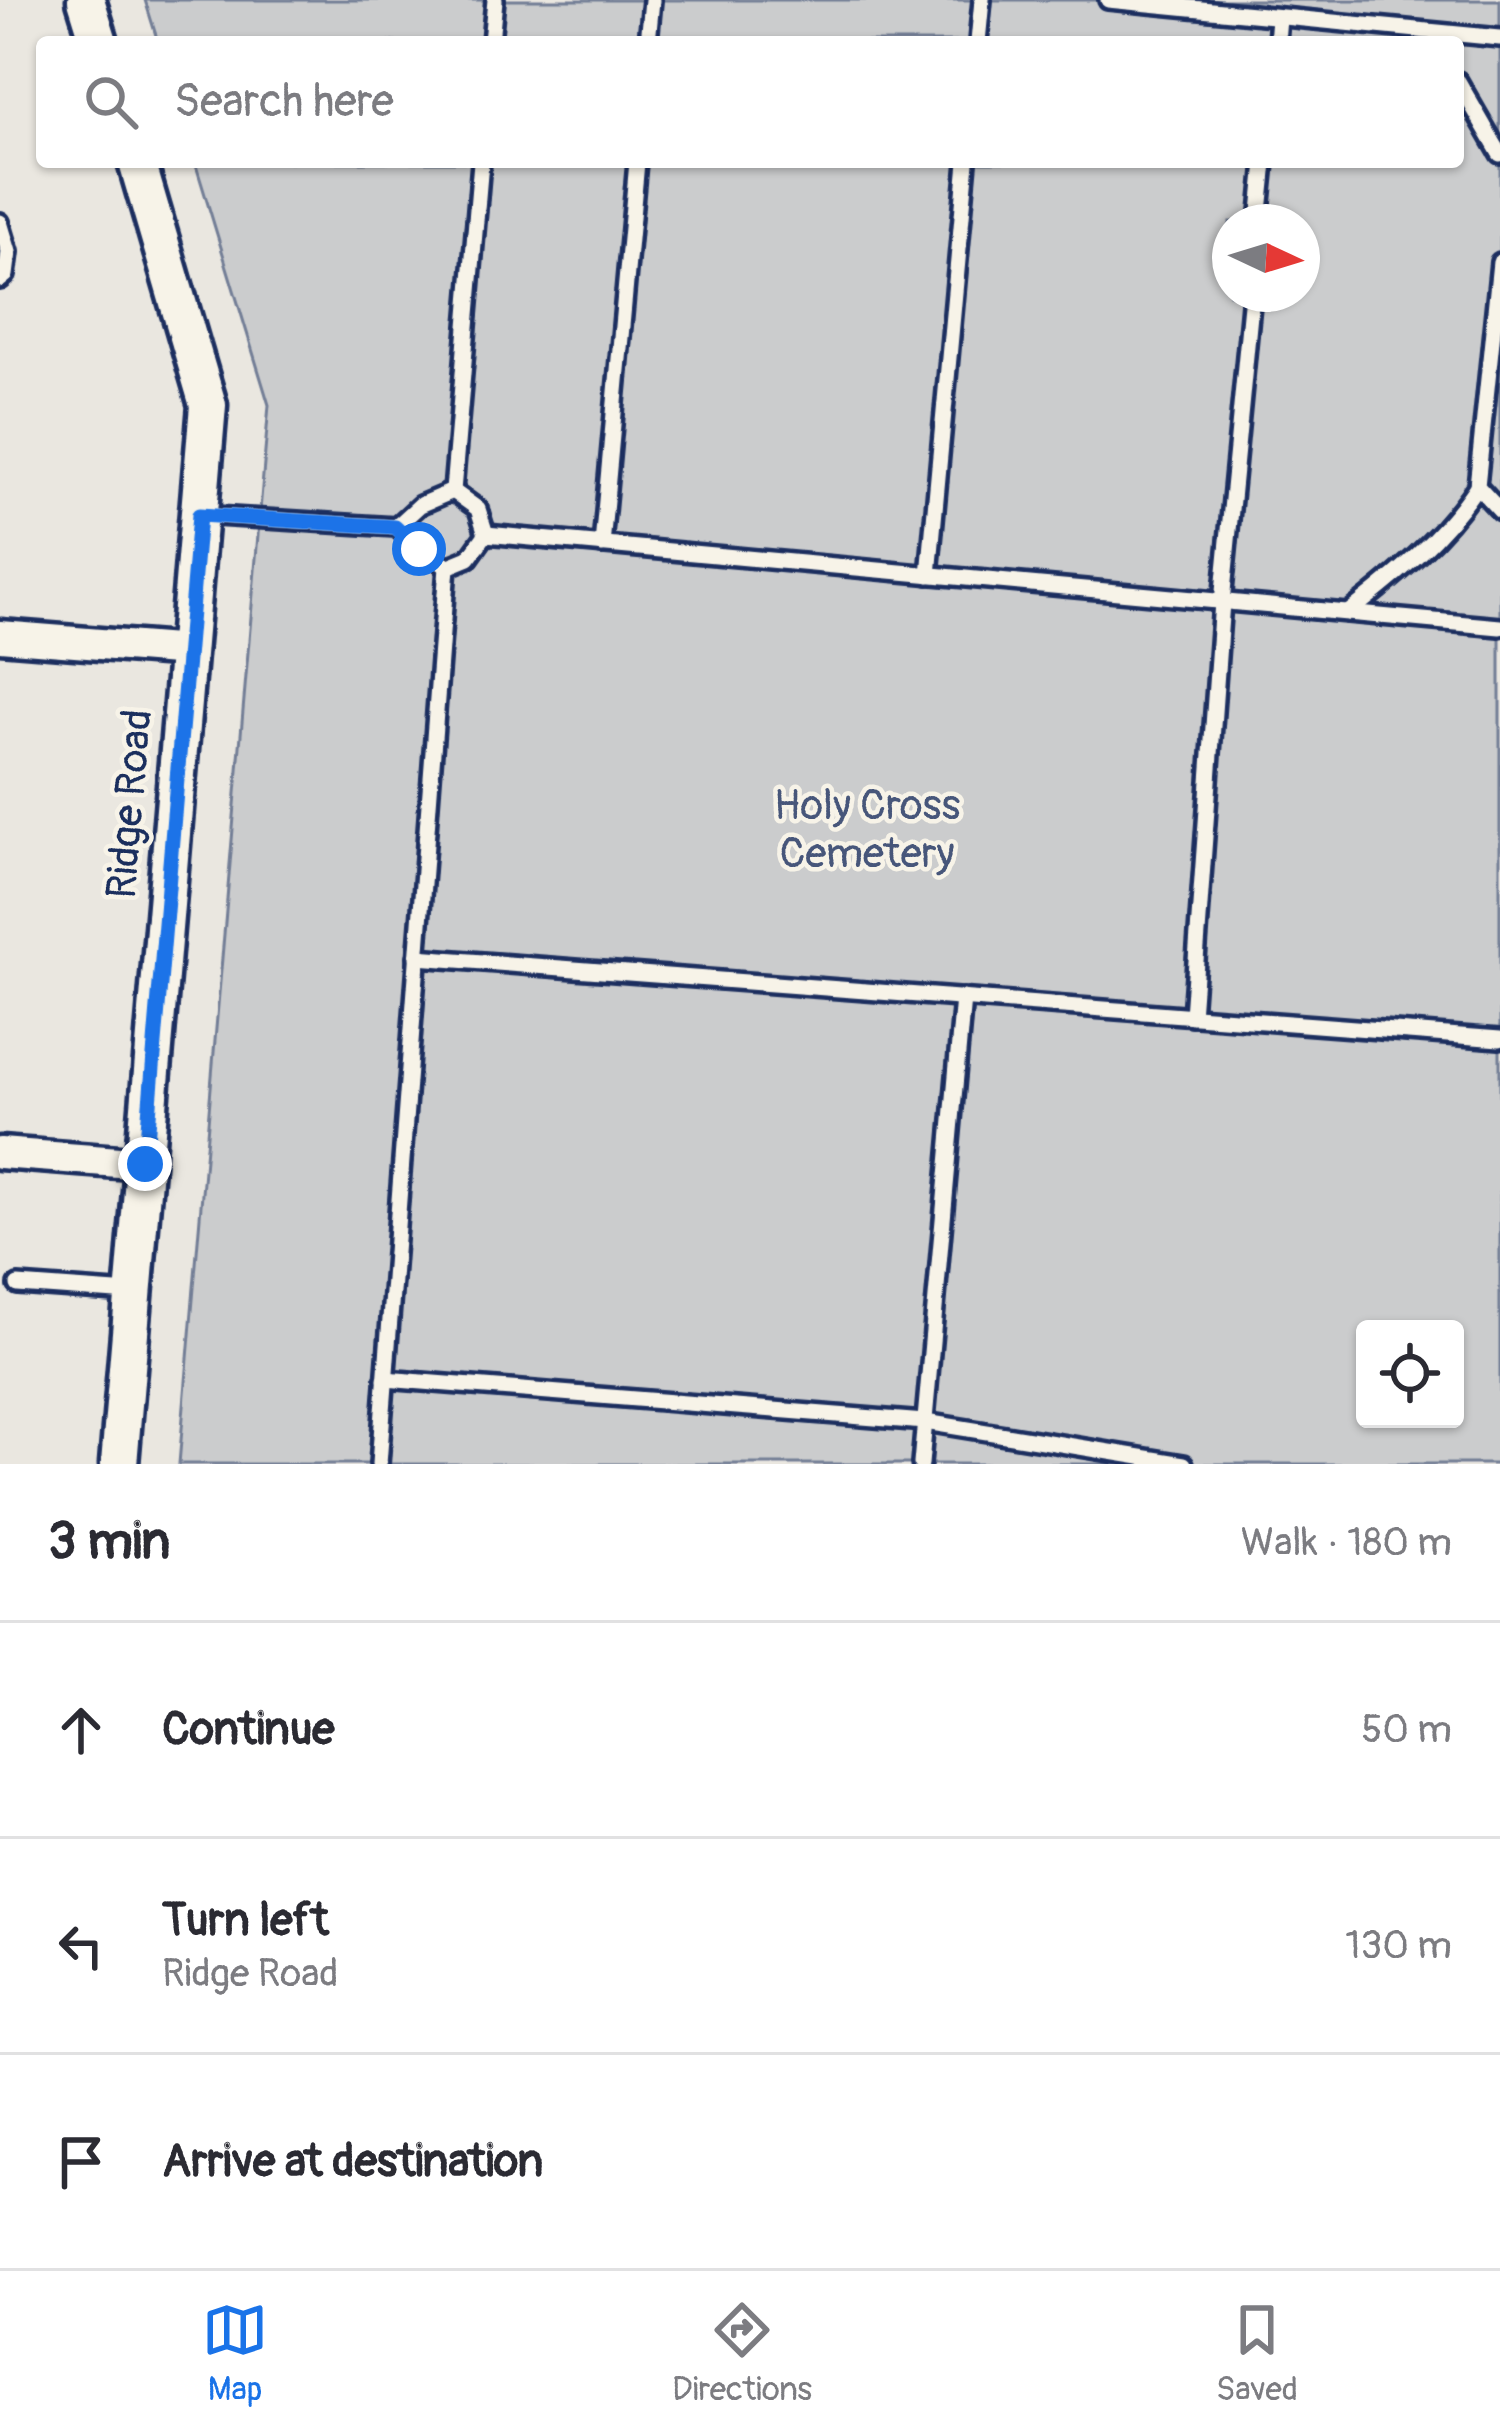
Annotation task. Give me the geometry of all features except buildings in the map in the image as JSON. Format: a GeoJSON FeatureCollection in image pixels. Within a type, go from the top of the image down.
{"type":"FeatureCollection","features":[{"type":"Feature","properties":{"kind":"street"},"geometry":{"type":"LineString","coordinates":[[86,0],[97,36]]}},
{"type":"Feature","properties":{"kind":"street","name":"Ridge Road"},"geometry":{"type":"LineString","coordinates":[[119,1464],[208,405],[138,168]]}},
{"type":"Feature","properties":{"kind":"street"},"geometry":{"type":"LineString","coordinates":[[0,636],[188,651]]}},
{"type":"Feature","properties":{"kind":"street"},"geometry":{"type":"LineString","coordinates":[[0,1153],[145,1164]]}},
{"type":"Feature","properties":{"kind":"lane"},"geometry":{"type":"LineString","coordinates":[[492,36],[495,0]]}},
{"type":"Feature","properties":{"kind":"lane"},"geometry":{"type":"LineString","coordinates":[[649,36],[652,0]]}},
{"type":"Feature","properties":{"kind":"lane"},"geometry":{"type":"LineString","coordinates":[[979,36],[982,0]]}},
{"type":"Feature","properties":{"kind":"lane"},"geometry":{"type":"LineString","coordinates":[[1108,0],[1427,36]]}},
{"type":"Feature","properties":{"kind":"lane"},"geometry":{"type":"LineString","coordinates":[[1277,36],[1279,16]]}},
{"type":"Feature","properties":{"kind":"lane"},"geometry":{"type":"LineString","coordinates":[[1464,37],[1500,38]]}},
{"type":"Feature","properties":{"kind":"lane"},"geometry":{"type":"LineString","coordinates":[[1464,91],[1500,154]]}},
{"type":"Feature","properties":{"kind":"lane"},"geometry":{"type":"LineString","coordinates":[[454,491],[481,168]]}},
{"type":"Feature","properties":{"kind":"lane"},"geometry":{"type":"LineString","coordinates":[[602,545],[636,168]]}},
{"type":"Feature","properties":{"kind":"lane"},"geometry":{"type":"LineString","coordinates":[[929,575],[966,168]]}},
{"type":"Feature","properties":{"kind":"lane"},"geometry":{"type":"LineString","coordinates":[[1261,204],[1264,168]]}},
{"type":"Feature","properties":{"kind":"lane"},"geometry":{"type":"LineString","coordinates":[[0,222],[9,252],[6,275],[0,280]]}},
{"type":"Feature","properties":{"kind":"lane"},"geometry":{"type":"LineString","coordinates":[[1348,613],[1438,537],[1477,486],[1500,262]]}},
{"type":"Feature","properties":{"kind":"lane"},"geometry":{"type":"LineString","coordinates":[[1192,1016],[1222,602],[1250,312]]}},
{"type":"Feature","properties":{"kind":"lane"},"geometry":{"type":"LineString","coordinates":[[1477,486],[1500,511]]}},
{"type":"Feature","properties":{"kind":"lane"},"geometry":{"type":"LineString","coordinates":[[395,527],[420,505],[454,491]]}},
{"type":"Feature","properties":{"kind":"lane"},"geometry":{"type":"LineString","coordinates":[[454,491],[478,509],[486,534]]}},
{"type":"Feature","properties":{"kind":"lane"},"geometry":{"type":"LineString","coordinates":[[199,515],[395,527],[446,567]]}},
{"type":"Feature","properties":{"kind":"lane"},"geometry":{"type":"LineString","coordinates":[[486,534],[1500,627]]}},
{"type":"Feature","properties":{"kind":"lane"},"geometry":{"type":"LineString","coordinates":[[446,567],[469,558],[486,534]]}},
{"type":"Feature","properties":{"kind":"lane"},"geometry":{"type":"LineString","coordinates":[[379,1464],[446,567]]}},
{"type":"Feature","properties":{"kind":"lane"},"geometry":{"type":"LineString","coordinates":[[417,957],[1500,1039]]}},
{"type":"Feature","properties":{"kind":"lane"},"geometry":{"type":"LineString","coordinates":[[921,1464],[963,998]]}},
{"type":"Feature","properties":{"kind":"lane"},"geometry":{"type":"LineString","coordinates":[[18,1285],[134,1293]]}},
{"type":"Feature","properties":{"kind":"lane"},"geometry":{"type":"LineString","coordinates":[[385,1379],[925,1422],[1184,1464]]}},
{"type":"Feature","properties":{"kind":"green space","name":"Holy Cross Cemetery"},"geometry":{"type":"Polygon","coordinates":[[[145,0],[1500,0],[1500,1464],[179,1464],[269,405],[197,168],[1464,168],[1464,36],[156,36],[145,0]]]}},
{"type":"Feature","properties":{"kind":"route"},"geometry":{"type":"LineString","coordinates":[[145,1164],[199,515],[395,527],[419,549]]}}]}
